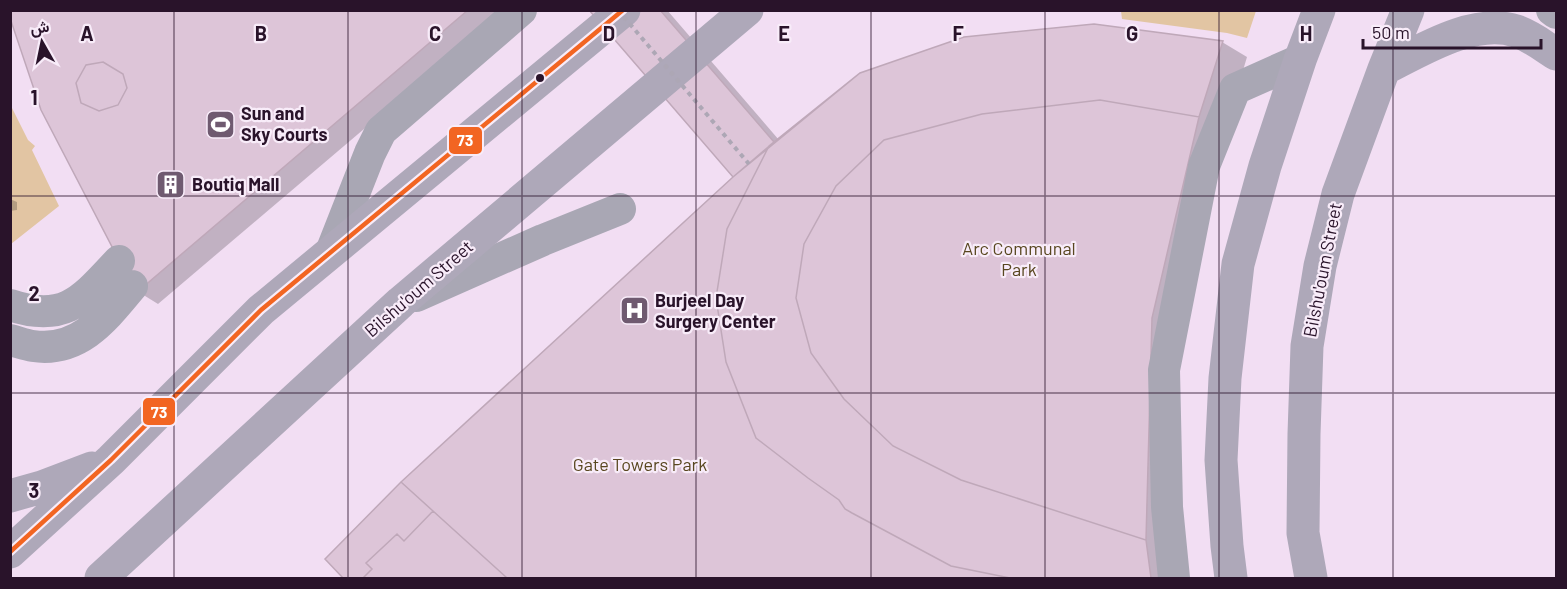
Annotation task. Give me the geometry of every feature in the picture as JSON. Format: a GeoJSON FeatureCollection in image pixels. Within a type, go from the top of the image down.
{"type":"FeatureCollection","features":[{"type":"Feature","properties":{"kind":"main road"},"geometry":{"type":"LineString","coordinates":[[10,552],[111,460],[261,310],[624,10]]}},
{"type":"Feature","properties":{"kind":"main road","name":"Bilshu'oum Street"},"geometry":{"type":"LineString","coordinates":[[101,579],[401,302],[747,10]]}},
{"type":"Feature","properties":{"kind":"main road"},"geometry":{"type":"LineString","coordinates":[[1232,579],[1227,546],[1221,460],[1225,378],[1238,264],[1265,166],[1300,60],[1320,10]]}},
{"type":"Feature","properties":{"kind":"main road","name":"Bilshu'oum Street"},"geometry":{"type":"LineString","coordinates":[[1311,579],[1303,533],[1307,346],[1320,266],[1338,194],[1408,10]]}},
{"type":"Feature","properties":{"kind":"main road"},"geometry":{"type":"LineString","coordinates":[[1384,69],[1441,40],[1487,28],[1513,30],[1557,54]]}},
{"type":"Feature","properties":{"kind":"main road"},"geometry":{"type":"LineString","coordinates":[[10,496],[42,487],[111,460]]}},
{"type":"Feature","properties":{"kind":"street"},"geometry":{"type":"LineString","coordinates":[[331,252],[381,131],[521,10]]}},
{"type":"Feature","properties":{"kind":"street"},"geometry":{"type":"LineString","coordinates":[[1552,10],[1557,14]]}},
{"type":"Feature","properties":{"kind":"street"},"geometry":{"type":"LineString","coordinates":[[1173,579],[1167,507],[1164,370],[1204,166],[1235,89],[1300,60]]}},
{"type":"Feature","properties":{"kind":"street"},"geometry":{"type":"LineString","coordinates":[[401,302],[620,209]]}},
{"type":"Feature","properties":{"kind":"street"},"geometry":{"type":"LineString","coordinates":[[10,305],[28,311],[44,312],[73,305],[88,294],[126,274],[100,323],[83,336],[65,343],[34,346],[10,340]]}},
{"type":"Feature","properties":{"kind":"path"},"geometry":{"type":"LineString","coordinates":[[618,10],[749,164]]}},
{"type":"Feature","properties":{"kind":"shaded area"},"geometry":{"type":"Polygon","coordinates":[[[1121,10],[1256,11],[1247,38],[1227,33],[1122,19],[1121,10]]]}},
{"type":"Feature","properties":{"kind":"shaded area"},"geometry":{"type":"Polygon","coordinates":[[[10,104],[28,140],[35,146],[32,150],[59,206],[11,244],[10,104]]]}},
{"type":"Feature","properties":{"kind":"building","name":"Boutiq Mall"},"geometry":{"type":"Polygon","coordinates":[[[10,10],[468,10],[136,293],[41,110],[10,18],[10,10]]]}},
{"type":"Feature","properties":{"kind":"building"},"geometry":{"type":"Polygon","coordinates":[[[589,10],[660,10],[774,142],[733,177],[589,10]]]}},
{"type":"Feature","properties":{"kind":"building"},"geometry":{"type":"Polygon","coordinates":[[[1094,24],[1223,41],[1199,117],[1100,100],[982,114],[884,140],[836,186],[804,244],[796,298],[811,353],[844,399],[893,446],[961,480],[1146,540],[1151,578],[1010,578],[951,566],[845,509],[839,500],[756,438],[726,362],[716,298],[727,229],[769,146],[860,73],[964,37],[1094,24]]]}},
{"type":"Feature","properties":{"kind":"building"},"geometry":{"type":"Polygon","coordinates":[[[1094,24],[1223,41],[1199,117],[1152,318],[1146,540],[1151,578],[343,578],[325,559],[401,482],[733,177],[860,73],[964,37],[1094,24]]]}},
{"type":"Feature","properties":{"kind":"building"},"geometry":{"type":"Polygon","coordinates":[[[103,62],[123,74],[127,88],[118,105],[99,111],[81,103],[76,83],[86,65],[103,62]]]}},
{"type":"Feature","properties":{"kind":"building"},"geometry":{"type":"Polygon","coordinates":[[[401,482],[507,578],[343,578],[325,559],[401,482]]]}},
{"type":"Feature","properties":{"kind":"building"},"geometry":{"type":"Polygon","coordinates":[[[433,511],[507,578],[363,578],[372,569],[366,563],[397,534],[404,541],[433,511]]]}},
{"type":"Feature","properties":{"kind":"transit line","name":"73"},"geometry":{"type":"LineString","coordinates":[[10,552],[111,460],[261,310],[623,10]]}},
{"type":"Feature","properties":{"kind":"place","name":"Sun and Sky Courts"},"geometry":{"type":"Point","coordinates":[220,124]}},
{"type":"Feature","properties":{"kind":"place","name":"Boutiq Mall"},"geometry":{"type":"Point","coordinates":[171,185]}},
{"type":"Feature","properties":{"kind":"place","name":"Burjeel Day Surgery Center"},"geometry":{"type":"Point","coordinates":[634,311]}},
{"type":"Feature","properties":{"kind":"park label","name":"Arc Communal Park"},"geometry":{"type":"Point","coordinates":[1019,259]}},
{"type":"Feature","properties":{"kind":"park label","name":"Gate Towers Park"},"geometry":{"type":"Point","coordinates":[640,465]}}]}
